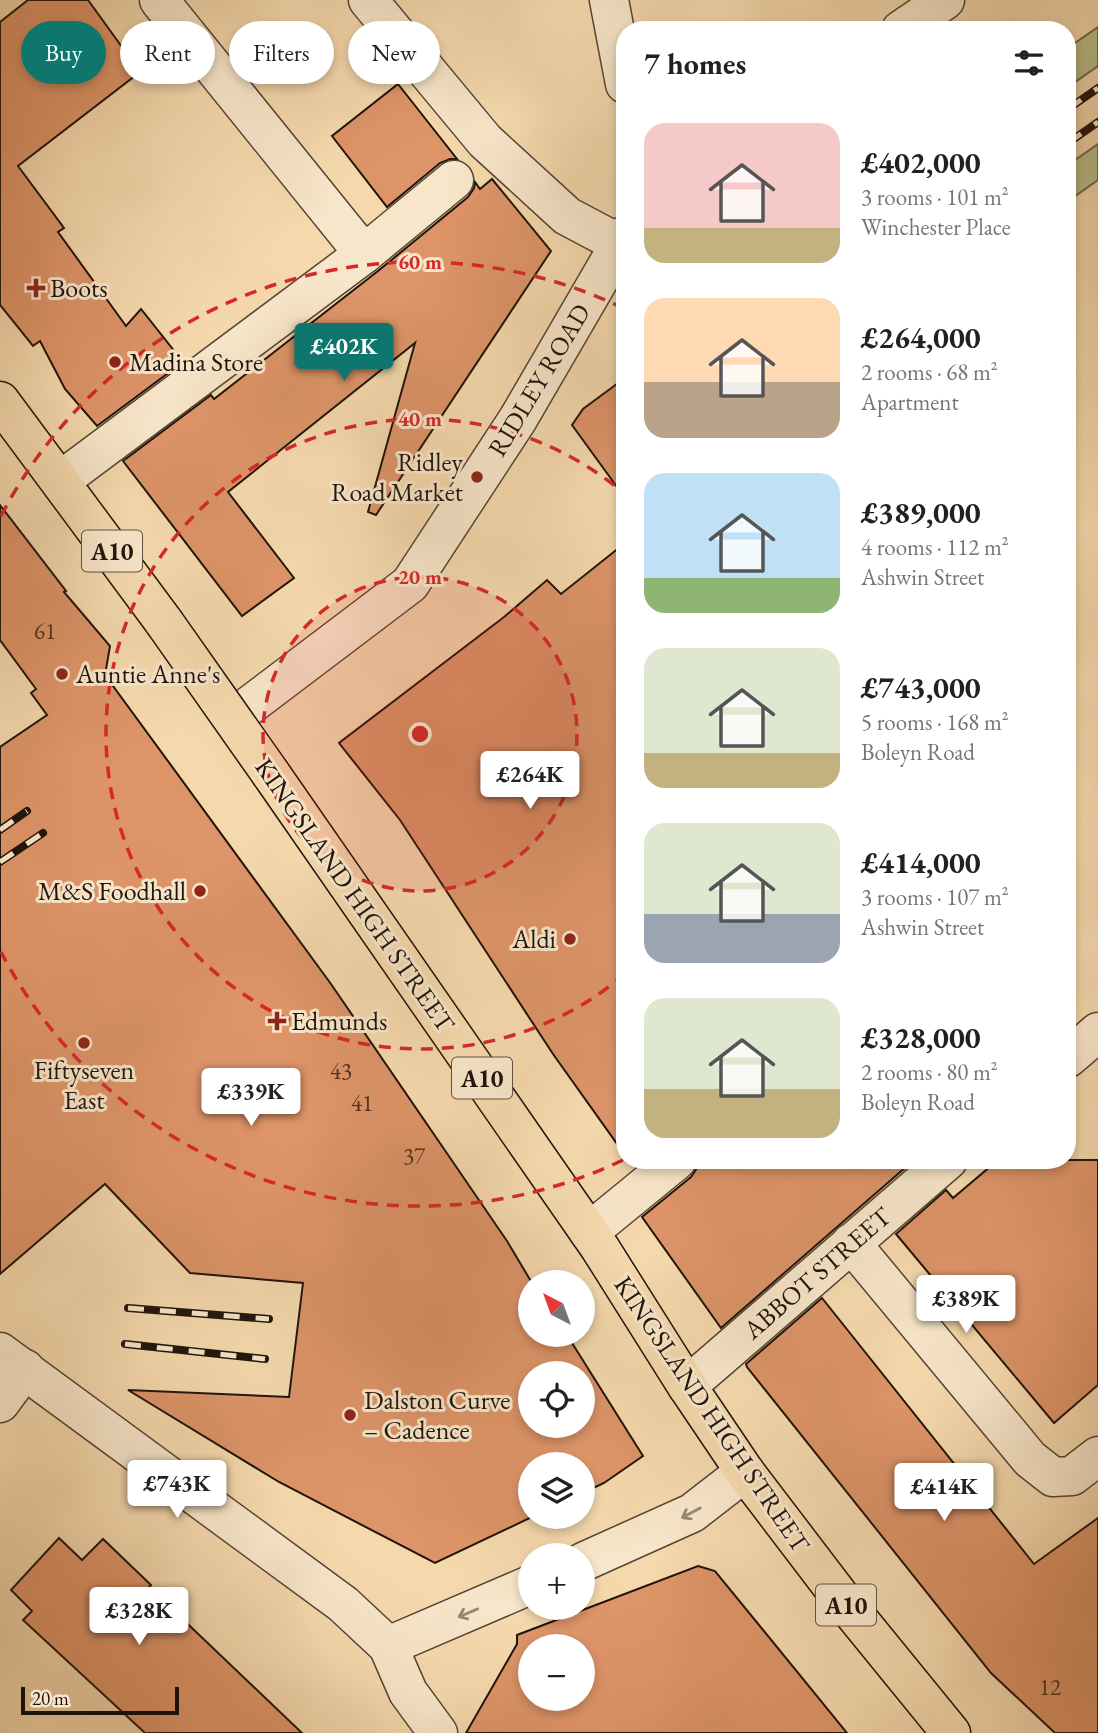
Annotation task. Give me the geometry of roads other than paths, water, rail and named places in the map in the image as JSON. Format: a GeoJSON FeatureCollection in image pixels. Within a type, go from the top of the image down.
{"type":"FeatureCollection","features":[{"type":"Feature","properties":{"kind":"highway","name":"KINGSLAND HIGH STREET"},"geometry":{"type":"LineString","coordinates":[[0,401],[233,718],[589,1232],[745,1472],[841,1598],[951,1733]]}},
{"type":"Feature","properties":{"kind":"street"},"geometry":{"type":"LineString","coordinates":[[159,0],[364,254]]}},
{"type":"Feature","properties":{"kind":"street"},"geometry":{"type":"LineString","coordinates":[[369,0],[485,141],[567,216],[616,236]]}},
{"type":"Feature","properties":{"kind":"street"},"geometry":{"type":"LineString","coordinates":[[609,0],[616,36]]}},
{"type":"Feature","properties":{"kind":"street"},"geometry":{"type":"LineString","coordinates":[[914,21],[945,0]]}},
{"type":"Feature","properties":{"kind":"street"},"geometry":{"type":"LineString","coordinates":[[60,481],[364,254],[454,180]]}},
{"type":"Feature","properties":{"kind":"street","name":"RIDLEY ROAD"},"geometry":{"type":"LineString","coordinates":[[233,718],[410,584],[518,419],[616,249]]}},
{"type":"Feature","properties":{"kind":"street"},"geometry":{"type":"LineString","coordinates":[[1076,1051],[1098,1032]]}},
{"type":"Feature","properties":{"kind":"street"},"geometry":{"type":"LineString","coordinates":[[589,1232],[666,1169]]}},
{"type":"Feature","properties":{"kind":"street","name":"ABBOT STREET"},"geometry":{"type":"LineString","coordinates":[[687,1386],[938,1169]]}},
{"type":"Feature","properties":{"kind":"street"},"geometry":{"type":"LineString","coordinates":[[852,1243],[1030,1459],[1053,1478],[1072,1476],[1098,1456]]}},
{"type":"Feature","properties":{"kind":"street"},"geometry":{"type":"LineString","coordinates":[[0,1403],[12,1361],[343,1604],[388,1646],[408,1692],[438,1733]]}},
{"type":"Feature","properties":{"kind":"street"},"geometry":{"type":"LineString","coordinates":[[595,1557],[692,1513],[745,1472]]}},
{"type":"Feature","properties":{"kind":"street"},"geometry":{"type":"LineString","coordinates":[[388,1646],[518,1590]]}},
{"type":"Feature","properties":{"kind":"railway"},"geometry":{"type":"LineString","coordinates":[[1076,103],[1098,88]]}},
{"type":"Feature","properties":{"kind":"railway"},"geometry":{"type":"LineString","coordinates":[[1076,137],[1098,122]]}},
{"type":"Feature","properties":{"kind":"railway"},"geometry":{"type":"LineString","coordinates":[[0,830],[27,811]]}},
{"type":"Feature","properties":{"kind":"railway"},"geometry":{"type":"LineString","coordinates":[[0,862],[43,833]]}},
{"type":"Feature","properties":{"kind":"railway"},"geometry":{"type":"LineString","coordinates":[[128,1308],[269,1319]]}},
{"type":"Feature","properties":{"kind":"railway"},"geometry":{"type":"LineString","coordinates":[[125,1344],[265,1359]]}},
{"type":"Feature","properties":{"kind":"place","name":"Boots"},"geometry":{"type":"Point","coordinates":[36,288]}},
{"type":"Feature","properties":{"kind":"place","name":"Madina Store"},"geometry":{"type":"Point","coordinates":[115,362]}},
{"type":"Feature","properties":{"kind":"place","name":"Ridley Road Market"},"geometry":{"type":"Point","coordinates":[477,477]}},
{"type":"Feature","properties":{"kind":"place","name":"Auntie Anne's"},"geometry":{"type":"Point","coordinates":[62,674]}},
{"type":"Feature","properties":{"kind":"place","name":"M&S Foodhall"},"geometry":{"type":"Point","coordinates":[200,891]}},
{"type":"Feature","properties":{"kind":"place","name":"Aldi"},"geometry":{"type":"Point","coordinates":[570,939]}},
{"type":"Feature","properties":{"kind":"place","name":"Edmunds"},"geometry":{"type":"Point","coordinates":[277,1021]}},
{"type":"Feature","properties":{"kind":"place","name":"Fiftyseven East"},"geometry":{"type":"Point","coordinates":[84,1043]}},
{"type":"Feature","properties":{"kind":"place","name":"Dalston Curve – Cadence"},"geometry":{"type":"Point","coordinates":[350,1415]}}]}
